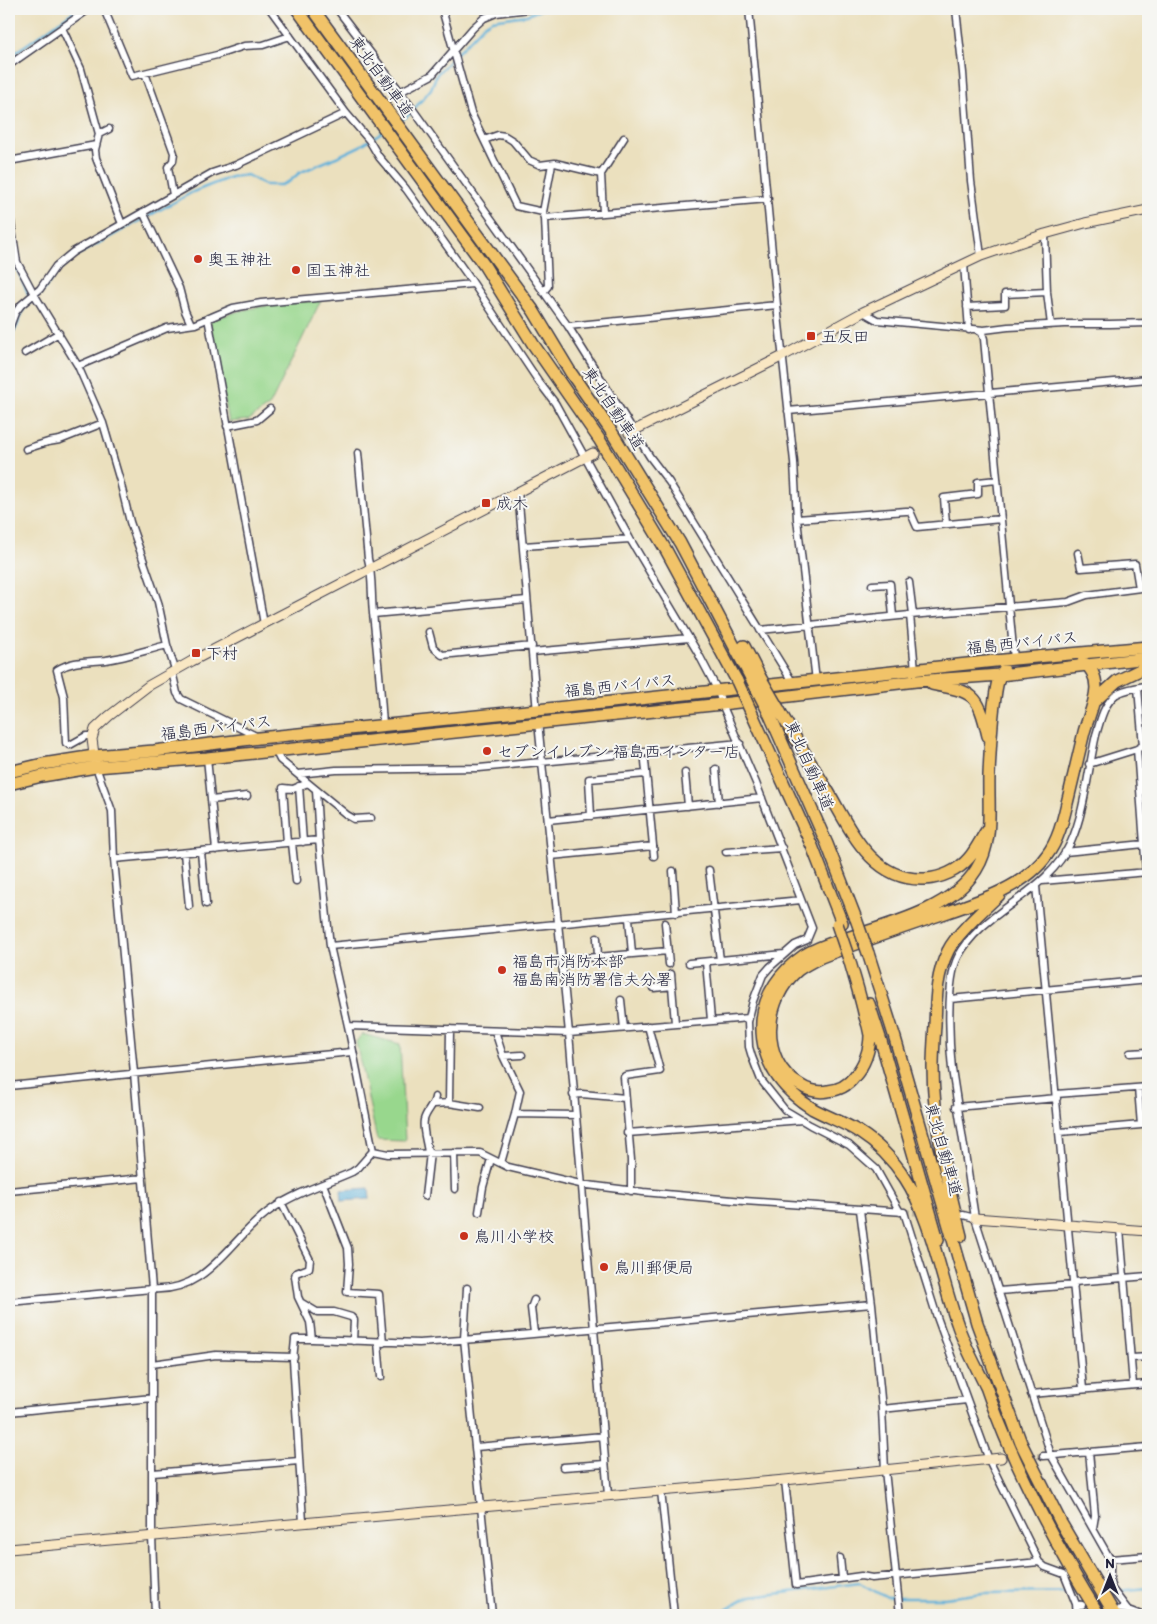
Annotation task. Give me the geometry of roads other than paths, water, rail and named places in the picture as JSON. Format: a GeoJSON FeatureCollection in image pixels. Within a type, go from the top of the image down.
{"type":"FeatureCollection","features":[{"type":"Feature","properties":{"kind":"highway","name":"東北自動車道"},"geometry":{"type":"LineString","coordinates":[[296,9],[484,265],[533,344],[599,439],[666,550],[737,681],[812,846],[881,1040],[943,1256],[986,1387],[1027,1486],[1049,1531],[1073,1571],[1083,1604],[1099,1615]]}},
{"type":"Feature","properties":{"kind":"highway","name":"東北自動車道"},"geometry":{"type":"LineString","coordinates":[[313,9],[533,310],[680,543],[773,710],[868,953],[910,1090],[977,1323],[1000,1386],[1026,1452],[1061,1523],[1108,1604],[1118,1612]]}},
{"type":"Feature","properties":{"kind":"highway","name":"福島西バイパス"},"geometry":{"type":"LineString","coordinates":[[95,762],[207,758],[722,704],[916,676],[1014,659],[1148,647]]}},
{"type":"Feature","properties":{"kind":"highway"},"geometry":{"type":"LineString","coordinates":[[852,960],[870,1034],[868,1049],[861,1068],[845,1086],[832,1091],[813,1091],[794,1082],[787,1075],[777,1060],[771,1042],[770,1022],[776,1001],[793,975],[821,957],[982,900],[1022,880],[1048,855],[1062,821],[1087,722],[1095,701],[1094,677],[1087,665],[1071,654]]}},
{"type":"Feature","properties":{"kind":"highway","name":"福島西バイパス"},"geometry":{"type":"LineString","coordinates":[[95,762],[259,738],[816,681],[1000,674],[1148,658]]}},
{"type":"Feature","properties":{"kind":"highway"},"geometry":{"type":"LineString","coordinates":[[986,1387],[957,1325],[923,1218],[912,1190],[904,1177],[883,1151],[860,1132],[815,1109],[784,1087],[772,1069],[766,1055],[762,1027],[765,1005],[775,984],[785,971],[805,955],[833,943],[932,908],[956,893],[970,878],[981,861],[988,842],[990,748],[993,712],[1000,674],[1014,659]]}},
{"type":"Feature","properties":{"kind":"highway"},"geometry":{"type":"LineString","coordinates":[[1095,701],[1117,681],[1148,666]]}},
{"type":"Feature","properties":{"kind":"highway"},"geometry":{"type":"LineString","coordinates":[[916,676],[966,692],[976,699],[983,713],[990,748]]}},
{"type":"Feature","properties":{"kind":"highway"},"geometry":{"type":"LineString","coordinates":[[773,710],[851,833],[871,857],[887,870],[910,878],[926,879],[942,876],[969,859],[988,828]]}},
{"type":"Feature","properties":{"kind":"highway"},"geometry":{"type":"LineString","coordinates":[[9,772],[43,764],[95,762]]}},
{"type":"Feature","properties":{"kind":"highway"},"geometry":{"type":"LineString","coordinates":[[9,784],[95,762]]}},
{"type":"Feature","properties":{"kind":"highway"},"geometry":{"type":"LineString","coordinates":[[1000,1386],[947,1180],[936,1112],[933,1068],[936,987],[941,967],[949,949],[960,934],[1008,887]]}},
{"type":"Feature","properties":{"kind":"street"},"geometry":{"type":"LineString","coordinates":[[9,65],[89,9]]}},
{"type":"Feature","properties":{"kind":"street"},"geometry":{"type":"LineString","coordinates":[[104,9],[132,76],[217,55],[244,46],[263,45],[290,36]]}},
{"type":"Feature","properties":{"kind":"street"},"geometry":{"type":"LineString","coordinates":[[270,9],[346,113],[369,140],[379,158],[406,189],[589,454],[630,539],[718,691],[782,848],[812,928],[807,940],[784,954],[763,975],[749,1018],[749,1047],[761,1080],[785,1110],[849,1145],[876,1169],[900,1212]]}},
{"type":"Feature","properties":{"kind":"street"},"geometry":{"type":"LineString","coordinates":[[337,9],[400,92],[568,326],[631,432],[695,524],[793,684]]}},
{"type":"Feature","properties":{"kind":"street"},"geometry":{"type":"LineString","coordinates":[[442,9],[471,114],[516,206],[544,215],[603,213],[768,199]]}},
{"type":"Feature","properties":{"kind":"street"},"geometry":{"type":"LineString","coordinates":[[400,92],[432,75],[484,18],[496,13],[529,9]]}},
{"type":"Feature","properties":{"kind":"street"},"geometry":{"type":"LineString","coordinates":[[749,9],[768,199],[776,305],[794,462],[797,519],[816,681]]}},
{"type":"Feature","properties":{"kind":"street"},"geometry":{"type":"LineString","coordinates":[[956,9],[971,181],[981,256]]}},
{"type":"Feature","properties":{"kind":"street"},"geometry":{"type":"LineString","coordinates":[[62,28],[81,69],[99,134],[96,145],[96,158],[122,224]]}},
{"type":"Feature","properties":{"kind":"street"},"geometry":{"type":"LineString","coordinates":[[145,72],[174,153],[174,157],[168,167],[173,195]]}},
{"type":"Feature","properties":{"kind":"street"},"geometry":{"type":"LineString","coordinates":[[9,329],[15,313],[40,289],[61,260],[212,173],[236,165],[346,113]]}},
{"type":"Feature","properties":{"kind":"street"},"geometry":{"type":"LineString","coordinates":[[99,134],[109,129]]}},
{"type":"Feature","properties":{"kind":"street"},"geometry":{"type":"LineString","coordinates":[[484,140],[498,135],[505,136],[513,141],[529,160],[540,166],[555,163],[601,174]]}},
{"type":"Feature","properties":{"kind":"street"},"geometry":{"type":"LineString","coordinates":[[603,213],[601,174],[624,138]]}},
{"type":"Feature","properties":{"kind":"street"},"geometry":{"type":"LineString","coordinates":[[9,161],[96,145]]}},
{"type":"Feature","properties":{"kind":"street"},"geometry":{"type":"LineString","coordinates":[[543,292],[548,286],[544,215],[552,164]]}},
{"type":"Feature","properties":{"kind":"street"},"geometry":{"type":"LineString","coordinates":[[9,210],[17,262],[54,329],[59,333],[78,366],[103,423],[130,522],[158,602],[174,671],[177,693],[181,699],[259,738]]}},
{"type":"Feature","properties":{"kind":"street"},"geometry":{"type":"LineString","coordinates":[[631,432],[783,356],[863,312],[981,256],[1045,234],[1085,223],[1148,210]]}},
{"type":"Feature","properties":{"kind":"street"},"geometry":{"type":"LineString","coordinates":[[143,212],[179,288],[185,311],[191,324]]}},
{"type":"Feature","properties":{"kind":"street"},"geometry":{"type":"LineString","coordinates":[[1045,234],[1047,292],[1051,324]]}},
{"type":"Feature","properties":{"kind":"street"},"geometry":{"type":"LineString","coordinates":[[964,264],[969,330]]}},
{"type":"Feature","properties":{"kind":"street"},"geometry":{"type":"LineString","coordinates":[[78,366],[167,328],[191,324],[233,308],[261,303],[473,284]]}},
{"type":"Feature","properties":{"kind":"street"},"geometry":{"type":"LineString","coordinates":[[967,307],[1005,304],[1005,294],[1047,292]]}},
{"type":"Feature","properties":{"kind":"street"},"geometry":{"type":"LineString","coordinates":[[568,326],[776,305]]}},
{"type":"Feature","properties":{"kind":"street"},"geometry":{"type":"LineString","coordinates":[[863,312],[877,320],[969,330],[1051,324],[1148,323]]}},
{"type":"Feature","properties":{"kind":"street"},"geometry":{"type":"LineString","coordinates":[[208,318],[264,624]]}},
{"type":"Feature","properties":{"kind":"street"},"geometry":{"type":"LineString","coordinates":[[977,330],[982,333],[984,339],[1014,659]]}},
{"type":"Feature","properties":{"kind":"street"},"geometry":{"type":"LineString","coordinates":[[25,353],[59,333]]}},
{"type":"Feature","properties":{"kind":"street"},"geometry":{"type":"LineString","coordinates":[[788,411],[1148,379]]}},
{"type":"Feature","properties":{"kind":"street"},"geometry":{"type":"LineString","coordinates":[[227,426],[257,420],[270,409]]}},
{"type":"Feature","properties":{"kind":"street"},"geometry":{"type":"LineString","coordinates":[[26,449],[60,440],[103,423]]}},
{"type":"Feature","properties":{"kind":"street"},"geometry":{"type":"LineString","coordinates":[[358,452],[368,559],[371,568],[370,589],[380,670],[383,726]]}},
{"type":"Feature","properties":{"kind":"street"},"geometry":{"type":"LineString","coordinates":[[155,1615],[152,1536],[152,1289],[114,859],[112,811],[95,762],[93,736],[95,730],[109,716],[148,686],[174,671],[589,454]]}},
{"type":"Feature","properties":{"kind":"street"},"geometry":{"type":"LineString","coordinates":[[946,524],[944,498],[978,494],[978,482],[997,480]]}},
{"type":"Feature","properties":{"kind":"street"},"geometry":{"type":"LineString","coordinates":[[518,491],[538,723],[569,1033],[574,1115],[608,1495]]}},
{"type":"Feature","properties":{"kind":"street"},"geometry":{"type":"LineString","coordinates":[[797,519],[910,511],[917,527],[1001,520]]}},
{"type":"Feature","properties":{"kind":"street"},"geometry":{"type":"LineString","coordinates":[[523,546],[630,539]]}},
{"type":"Feature","properties":{"kind":"street"},"geometry":{"type":"LineString","coordinates":[[1078,552],[1081,568],[1135,564],[1139,588]]}},
{"type":"Feature","properties":{"kind":"street"},"geometry":{"type":"LineString","coordinates":[[910,582],[916,676]]}},
{"type":"Feature","properties":{"kind":"street"},"geometry":{"type":"LineString","coordinates":[[872,585],[890,584],[893,616]]}},
{"type":"Feature","properties":{"kind":"street"},"geometry":{"type":"LineString","coordinates":[[760,630],[911,614],[1068,602],[1087,594],[1148,587]]}},
{"type":"Feature","properties":{"kind":"street"},"geometry":{"type":"LineString","coordinates":[[373,614],[528,600]]}},
{"type":"Feature","properties":{"kind":"street"},"geometry":{"type":"LineString","coordinates":[[429,632],[433,647],[436,652],[442,655],[689,638]]}},
{"type":"Feature","properties":{"kind":"street"},"geometry":{"type":"LineString","coordinates":[[93,736],[86,736],[70,745],[66,743],[64,697],[57,670],[66,664],[106,660],[167,645]]}},
{"type":"Feature","properties":{"kind":"street"},"geometry":{"type":"LineString","coordinates":[[1141,1615],[1128,1610],[1112,1589],[1110,1582],[1110,1559],[1051,1455],[975,1218],[956,1107],[950,1052],[950,999],[952,975],[957,958],[965,946],[982,928],[1042,881],[1058,864],[1065,852],[1075,830],[1100,722],[1113,697],[1148,685]]}},
{"type":"Feature","properties":{"kind":"street"},"geometry":{"type":"LineString","coordinates":[[1042,881],[1147,871],[1144,844],[1143,746],[1138,688]]}},
{"type":"Feature","properties":{"kind":"street"},"geometry":{"type":"LineString","coordinates":[[298,774],[336,770],[478,768],[740,743]]}},
{"type":"Feature","properties":{"kind":"street"},"geometry":{"type":"LineString","coordinates":[[1090,764],[1143,746]]}},
{"type":"Feature","properties":{"kind":"street"},"geometry":{"type":"LineString","coordinates":[[275,750],[280,760],[347,815],[354,818],[371,818]]}},
{"type":"Feature","properties":{"kind":"street"},"geometry":{"type":"LineString","coordinates":[[207,758],[216,850]]}},
{"type":"Feature","properties":{"kind":"street"},"geometry":{"type":"LineString","coordinates":[[645,761],[654,856]]}},
{"type":"Feature","properties":{"kind":"street"},"geometry":{"type":"LineString","coordinates":[[716,769],[719,803]]}},
{"type":"Feature","properties":{"kind":"street"},"geometry":{"type":"LineString","coordinates":[[685,773],[688,806]]}},
{"type":"Feature","properties":{"kind":"street"},"geometry":{"type":"LineString","coordinates":[[591,816],[589,779],[646,774]]}},
{"type":"Feature","properties":{"kind":"street"},"geometry":{"type":"LineString","coordinates":[[296,881],[283,788],[293,789],[308,783]]}},
{"type":"Feature","properties":{"kind":"street"},"geometry":{"type":"LineString","coordinates":[[299,786],[304,842]]}},
{"type":"Feature","properties":{"kind":"street"},"geometry":{"type":"LineString","coordinates":[[316,790],[330,946],[373,1151]]}},
{"type":"Feature","properties":{"kind":"street"},"geometry":{"type":"LineString","coordinates":[[211,800],[247,796]]}},
{"type":"Feature","properties":{"kind":"street"},"geometry":{"type":"LineString","coordinates":[[548,820],[762,798]]}},
{"type":"Feature","properties":{"kind":"street"},"geometry":{"type":"LineString","coordinates":[[114,859],[319,840]]}},
{"type":"Feature","properties":{"kind":"street"},"geometry":{"type":"LineString","coordinates":[[1065,852],[1144,844]]}},
{"type":"Feature","properties":{"kind":"street"},"geometry":{"type":"LineString","coordinates":[[551,856],[653,846]]}},
{"type":"Feature","properties":{"kind":"street"},"geometry":{"type":"LineString","coordinates":[[726,852],[782,848]]}},
{"type":"Feature","properties":{"kind":"street"},"geometry":{"type":"LineString","coordinates":[[201,852],[206,904]]}},
{"type":"Feature","properties":{"kind":"street"},"geometry":{"type":"LineString","coordinates":[[184,853],[189,906]]}},
{"type":"Feature","properties":{"kind":"street"},"geometry":{"type":"LineString","coordinates":[[709,870],[720,960]]}},
{"type":"Feature","properties":{"kind":"street"},"geometry":{"type":"LineString","coordinates":[[673,871],[676,913]]}},
{"type":"Feature","properties":{"kind":"street"},"geometry":{"type":"LineString","coordinates":[[1036,886],[1083,1389]]}},
{"type":"Feature","properties":{"kind":"street"},"geometry":{"type":"LineString","coordinates":[[330,946],[801,900]]}},
{"type":"Feature","properties":{"kind":"street"},"geometry":{"type":"LineString","coordinates":[[629,918],[632,954]]}},
{"type":"Feature","properties":{"kind":"street"},"geometry":{"type":"LineString","coordinates":[[665,923],[669,964]]}},
{"type":"Feature","properties":{"kind":"street"},"geometry":{"type":"LineString","coordinates":[[597,938],[598,957]]}},
{"type":"Feature","properties":{"kind":"street"},"geometry":{"type":"LineString","coordinates":[[561,960],[668,950]]}},
{"type":"Feature","properties":{"kind":"street"},"geometry":{"type":"LineString","coordinates":[[689,963],[784,954]]}},
{"type":"Feature","properties":{"kind":"street"},"geometry":{"type":"LineString","coordinates":[[706,962],[711,1020]]}},
{"type":"Feature","properties":{"kind":"street"},"geometry":{"type":"LineString","coordinates":[[671,974],[675,1024]]}},
{"type":"Feature","properties":{"kind":"street"},"geometry":{"type":"LineString","coordinates":[[950,999],[1148,980]]}},
{"type":"Feature","properties":{"kind":"street"},"geometry":{"type":"LineString","coordinates":[[654,988],[672,986]]}},
{"type":"Feature","properties":{"kind":"street"},"geometry":{"type":"LineString","coordinates":[[621,1000],[624,1028]]}},
{"type":"Feature","properties":{"kind":"street"},"geometry":{"type":"LineString","coordinates":[[348,1026],[569,1033],[749,1018]]}},
{"type":"Feature","properties":{"kind":"street"},"geometry":{"type":"LineString","coordinates":[[631,1190],[631,1160],[627,1133],[625,1076],[660,1071],[648,1026]]}},
{"type":"Feature","properties":{"kind":"street"},"geometry":{"type":"LineString","coordinates":[[449,1103],[450,1029]]}},
{"type":"Feature","properties":{"kind":"street"},"geometry":{"type":"LineString","coordinates":[[495,1030],[503,1056],[520,1091],[501,1163]]}},
{"type":"Feature","properties":{"kind":"street"},"geometry":{"type":"LineString","coordinates":[[9,1086],[352,1052]]}},
{"type":"Feature","properties":{"kind":"street"},"geometry":{"type":"LineString","coordinates":[[1130,1053],[1148,1052]]}},
{"type":"Feature","properties":{"kind":"street"},"geometry":{"type":"LineString","coordinates":[[503,1056],[522,1056]]}},
{"type":"Feature","properties":{"kind":"street"},"geometry":{"type":"LineString","coordinates":[[956,1107],[1148,1087]]}},
{"type":"Feature","properties":{"kind":"street"},"geometry":{"type":"LineString","coordinates":[[1060,1132],[1141,1125],[1138,1088]]}},
{"type":"Feature","properties":{"kind":"street"},"geometry":{"type":"LineString","coordinates":[[573,1095],[582,1094],[625,1098]]}},
{"type":"Feature","properties":{"kind":"street"},"geometry":{"type":"LineString","coordinates":[[426,1196],[429,1153],[424,1132],[424,1118],[435,1100],[480,1108]]}},
{"type":"Feature","properties":{"kind":"street"},"geometry":{"type":"LineString","coordinates":[[515,1114],[574,1115]]}},
{"type":"Feature","properties":{"kind":"street"},"geometry":{"type":"LineString","coordinates":[[627,1133],[804,1120]]}},
{"type":"Feature","properties":{"kind":"street"},"geometry":{"type":"LineString","coordinates":[[373,1151],[388,1154],[480,1153],[508,1167],[580,1184],[860,1210],[904,1212],[937,1317],[989,1460],[1039,1562],[1045,1567],[1064,1574],[1083,1604],[1077,1615]]}},
{"type":"Feature","properties":{"kind":"street"},"geometry":{"type":"LineString","coordinates":[[9,1302],[170,1288],[197,1278],[213,1267],[265,1214],[281,1202],[358,1168],[373,1151]]}},
{"type":"Feature","properties":{"kind":"street"},"geometry":{"type":"LineString","coordinates":[[454,1153],[455,1189]]}},
{"type":"Feature","properties":{"kind":"street"},"geometry":{"type":"LineString","coordinates":[[479,1212],[482,1187],[491,1159]]}},
{"type":"Feature","properties":{"kind":"street"},"geometry":{"type":"LineString","coordinates":[[9,1191],[143,1178]]}},
{"type":"Feature","properties":{"kind":"street"},"geometry":{"type":"LineString","coordinates":[[324,1184],[348,1248],[349,1264],[346,1292],[380,1294],[381,1377]]}},
{"type":"Feature","properties":{"kind":"street"},"geometry":{"type":"LineString","coordinates":[[281,1202],[310,1260],[309,1268],[296,1272],[295,1276],[298,1297],[310,1322],[312,1339]]}},
{"type":"Feature","properties":{"kind":"street"},"geometry":{"type":"LineString","coordinates":[[860,1210],[872,1304],[882,1409],[885,1470],[900,1615]]}},
{"type":"Feature","properties":{"kind":"street"},"geometry":{"type":"LineString","coordinates":[[963,1216],[1148,1231]]}},
{"type":"Feature","properties":{"kind":"street"},"geometry":{"type":"LineString","coordinates":[[1120,1229],[1133,1385]]}},
{"type":"Feature","properties":{"kind":"street"},"geometry":{"type":"LineString","coordinates":[[999,1291],[1148,1276]]}},
{"type":"Feature","properties":{"kind":"street"},"geometry":{"type":"LineString","coordinates":[[467,1288],[464,1339],[492,1615]]}},
{"type":"Feature","properties":{"kind":"street"},"geometry":{"type":"LineString","coordinates":[[534,1300],[531,1308],[534,1333]]}},
{"type":"Feature","properties":{"kind":"street"},"geometry":{"type":"LineString","coordinates":[[302,1303],[317,1312],[334,1312],[351,1317],[354,1320],[353,1341]]}},
{"type":"Feature","properties":{"kind":"street"},"geometry":{"type":"LineString","coordinates":[[304,1522],[299,1461],[294,1357],[295,1340],[419,1343],[872,1304]]}},
{"type":"Feature","properties":{"kind":"street"},"geometry":{"type":"LineString","coordinates":[[152,1364],[216,1355],[294,1357]]}},
{"type":"Feature","properties":{"kind":"street"},"geometry":{"type":"LineString","coordinates":[[1132,1358],[1148,1357]]}},
{"type":"Feature","properties":{"kind":"street"},"geometry":{"type":"LineString","coordinates":[[1031,1394],[1148,1384]]}},
{"type":"Feature","properties":{"kind":"street"},"geometry":{"type":"LineString","coordinates":[[9,1412],[152,1398]]}},
{"type":"Feature","properties":{"kind":"street"},"geometry":{"type":"LineString","coordinates":[[882,1409],[967,1400]]}},
{"type":"Feature","properties":{"kind":"street"},"geometry":{"type":"LineString","coordinates":[[476,1447],[603,1436]]}},
{"type":"Feature","properties":{"kind":"street"},"geometry":{"type":"LineString","coordinates":[[1043,1456],[1148,1446]]}},
{"type":"Feature","properties":{"kind":"street"},"geometry":{"type":"LineString","coordinates":[[1089,1452],[1095,1516],[1093,1528]]}},
{"type":"Feature","properties":{"kind":"street"},"geometry":{"type":"LineString","coordinates":[[9,1549],[481,1508],[1002,1458]]}},
{"type":"Feature","properties":{"kind":"street"},"geometry":{"type":"LineString","coordinates":[[153,1473],[299,1461]]}},
{"type":"Feature","properties":{"kind":"street"},"geometry":{"type":"LineString","coordinates":[[563,1467],[605,1464]]}},
{"type":"Feature","properties":{"kind":"street"},"geometry":{"type":"LineString","coordinates":[[785,1480],[796,1585],[842,1578],[896,1576],[1039,1562]]}},
{"type":"Feature","properties":{"kind":"street"},"geometry":{"type":"LineString","coordinates":[[661,1491],[674,1615]]}},
{"type":"Feature","properties":{"kind":"street"},"geometry":{"type":"LineString","coordinates":[[1110,1559],[1148,1556]]}},
{"type":"Feature","properties":{"kind":"street"},"geometry":{"type":"LineString","coordinates":[[840,1558],[842,1578]]}},
{"type":"Feature","properties":{"kind":"street"},"geometry":{"type":"LineString","coordinates":[[1118,1612],[1128,1610]]}},
{"type":"Feature","properties":{"kind":"water"},"geometry":{"type":"Polygon","coordinates":[[[369,1188],[370,1199],[342,1201],[341,1190],[369,1188]]]}},
{"type":"Feature","properties":{"kind":"waterway"},"geometry":{"type":"LineString","coordinates":[[9,57],[77,9]]}},
{"type":"Feature","properties":{"kind":"waterway"},"geometry":{"type":"LineString","coordinates":[[400,121],[409,115],[431,89],[437,74],[484,25],[492,20],[527,15],[542,9]]}},
{"type":"Feature","properties":{"kind":"waterway"},"geometry":{"type":"LineString","coordinates":[[9,341],[24,308],[42,292],[58,270],[75,256],[193,192],[231,177],[247,175],[265,185],[281,185],[290,181],[299,173],[360,146],[382,132]]}},
{"type":"Feature","properties":{"kind":"waterway"},"geometry":{"type":"LineString","coordinates":[[9,232],[14,259]]}},
{"type":"Feature","properties":{"kind":"waterway"},"geometry":{"type":"LineString","coordinates":[[18,271],[29,296]]}},
{"type":"Feature","properties":{"kind":"waterway"},"geometry":{"type":"LineString","coordinates":[[718,1615],[742,1600],[751,1597],[860,1583],[887,1598],[945,1598],[984,1593],[1080,1592]]}},
{"type":"Feature","properties":{"kind":"waterway"},"geometry":{"type":"LineString","coordinates":[[1106,1592],[1148,1588]]}},
{"type":"Feature","properties":{"kind":"tunnel"},"geometry":{"type":"LineString","coordinates":[[593,453],[629,433]]}},
{"type":"Feature","properties":{"kind":"tunnel"},"geometry":{"type":"LineString","coordinates":[[904,1212],[947,1215]]}},
{"type":"Feature","properties":{"kind":"tunnel"},"geometry":{"type":"LineString","coordinates":[[1001,1458],[1043,1456]]}},
{"type":"Feature","properties":{"kind":"place","name":"奥玉神社"},"geometry":{"type":"Point","coordinates":[198,259]}},
{"type":"Feature","properties":{"kind":"place","name":"国玉神社"},"geometry":{"type":"Point","coordinates":[296,270]}},
{"type":"Feature","properties":{"kind":"place","name":"五反田"},"geometry":{"type":"Point","coordinates":[811,336]}},
{"type":"Feature","properties":{"kind":"place","name":"成木"},"geometry":{"type":"Point","coordinates":[486,503]}},
{"type":"Feature","properties":{"kind":"place","name":"下村"},"geometry":{"type":"Point","coordinates":[196,653]}},
{"type":"Feature","properties":{"kind":"place","name":"セブンイレブン 福島西インター店"},"geometry":{"type":"Point","coordinates":[487,751]}},
{"type":"Feature","properties":{"kind":"place","name":"福島市消防本部 福島南消防署信夫分署"},"geometry":{"type":"Point","coordinates":[502,970]}},
{"type":"Feature","properties":{"kind":"place","name":"鳥川小学校"},"geometry":{"type":"Point","coordinates":[464,1236]}},
{"type":"Feature","properties":{"kind":"place","name":"鳥川郵便局"},"geometry":{"type":"Point","coordinates":[604,1267]}}]}
